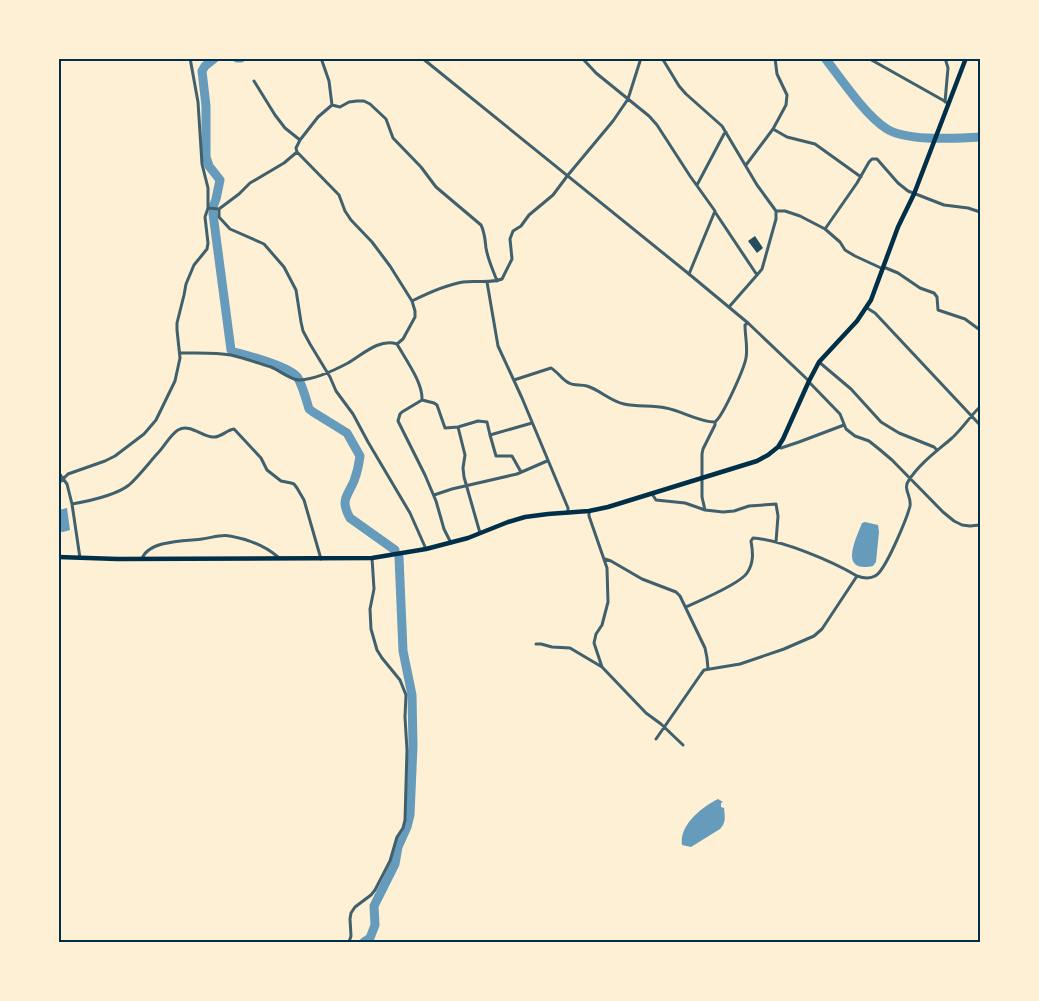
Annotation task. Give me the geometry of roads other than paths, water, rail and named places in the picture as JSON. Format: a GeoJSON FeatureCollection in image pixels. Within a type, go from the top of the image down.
{"type":"FeatureCollection","features":[{"type":"Feature","properties":{"kind":"main road"},"geometry":{"type":"LineString","coordinates":[[58,557],[372,558],[451,543],[525,517],[608,507],[758,461],[778,447],[819,362],[867,308],[898,227],[934,144],[947,103],[966,58]]}},
{"type":"Feature","properties":{"kind":"street"},"geometry":{"type":"LineString","coordinates":[[58,484],[68,474],[97,465],[115,456],[152,427],[175,381],[180,353],[177,323],[188,278],[194,265],[207,249],[208,237],[205,217],[209,208],[208,188],[202,164],[198,102],[190,58]]}},
{"type":"Feature","properties":{"kind":"street"},"geometry":{"type":"LineString","coordinates":[[321,58],[329,81],[332,105]]}},
{"type":"Feature","properties":{"kind":"street"},"geometry":{"type":"LineString","coordinates":[[422,58],[748,323],[840,414],[846,429],[879,449],[943,512],[962,525],[981,525]]}},
{"type":"Feature","properties":{"kind":"street"},"geometry":{"type":"LineString","coordinates":[[582,58],[596,73],[657,125],[757,275]]}},
{"type":"Feature","properties":{"kind":"street"},"geometry":{"type":"LineString","coordinates":[[412,301],[463,282],[487,282],[502,279],[512,259],[510,239],[513,231],[553,195],[613,121],[628,99],[641,58]]}},
{"type":"Feature","properties":{"kind":"street"},"geometry":{"type":"LineString","coordinates":[[662,58],[679,86],[726,132],[739,157],[776,211],[765,261],[757,275],[729,307]]}},
{"type":"Feature","properties":{"kind":"street"},"geometry":{"type":"LineString","coordinates":[[746,165],[773,129],[788,99],[777,74],[775,58]]}},
{"type":"Feature","properties":{"kind":"street"},"geometry":{"type":"LineString","coordinates":[[868,58],[947,103],[948,68],[945,58]]}},
{"type":"Feature","properties":{"kind":"street"},"geometry":{"type":"LineString","coordinates":[[254,81],[285,128],[300,140]]}},
{"type":"Feature","properties":{"kind":"street"},"geometry":{"type":"LineString","coordinates":[[332,105],[340,107],[349,102],[364,101],[386,119],[393,138],[421,167],[436,187],[481,225],[497,281]]}},
{"type":"Feature","properties":{"kind":"street"},"geometry":{"type":"LineString","coordinates":[[332,105],[318,117],[300,140],[296,148],[297,152],[339,195],[345,212],[372,242],[412,301],[414,317],[398,344]]}},
{"type":"Feature","properties":{"kind":"street"},"geometry":{"type":"LineString","coordinates":[[773,129],[787,137],[815,144],[861,177]]}},
{"type":"Feature","properties":{"kind":"street"},"geometry":{"type":"LineString","coordinates":[[697,185],[726,132]]}},
{"type":"Feature","properties":{"kind":"street"},"geometry":{"type":"LineString","coordinates":[[209,208],[217,209],[239,194],[250,183],[284,164],[297,152]]}},
{"type":"Feature","properties":{"kind":"street"},"geometry":{"type":"LineString","coordinates":[[825,229],[872,159],[877,159],[898,183],[914,194],[944,206],[968,208],[981,212]]}},
{"type":"Feature","properties":{"kind":"street"},"geometry":{"type":"LineString","coordinates":[[217,209],[219,217],[230,229],[264,244],[281,262],[294,284],[303,331],[336,391],[354,414],[410,513],[426,549]]}},
{"type":"Feature","properties":{"kind":"street"},"geometry":{"type":"LineString","coordinates":[[689,274],[715,211]]}},
{"type":"Feature","properties":{"kind":"street"},"geometry":{"type":"LineString","coordinates":[[776,211],[785,211],[825,229],[840,242],[845,250],[898,273],[920,288],[934,293],[937,297],[938,310],[965,319],[981,330]]}},
{"type":"Feature","properties":{"kind":"street"},"geometry":{"type":"LineString","coordinates":[[487,282],[496,338],[568,508],[568,513]]}},
{"type":"Feature","properties":{"kind":"street"},"geometry":{"type":"LineString","coordinates":[[867,308],[875,313],[981,425]]}},
{"type":"Feature","properties":{"kind":"street"},"geometry":{"type":"LineString","coordinates":[[705,510],[702,497],[703,449],[743,369],[747,349],[745,325],[748,323]]}},
{"type":"Feature","properties":{"kind":"street"},"geometry":{"type":"LineString","coordinates":[[180,353],[231,356],[273,368],[299,380],[327,373],[383,343],[398,344]]}},
{"type":"Feature","properties":{"kind":"street"},"geometry":{"type":"LineString","coordinates":[[398,344],[420,387],[422,400]]}},
{"type":"Feature","properties":{"kind":"street"},"geometry":{"type":"LineString","coordinates":[[819,362],[851,389],[881,422],[937,450]]}},
{"type":"Feature","properties":{"kind":"street"},"geometry":{"type":"LineString","coordinates":[[513,380],[551,368],[567,383],[584,384],[616,402],[666,408],[716,422]]}},
{"type":"Feature","properties":{"kind":"street"},"geometry":{"type":"LineString","coordinates":[[451,543],[444,529],[434,495],[398,421],[400,414],[422,400],[437,405],[445,428],[478,421],[486,422],[496,456],[512,456],[521,472]]}},
{"type":"Feature","properties":{"kind":"street"},"geometry":{"type":"LineString","coordinates":[[686,608],[721,591],[746,575],[753,555],[751,539],[758,538],[776,542],[811,554],[857,576],[869,578],[876,576],[896,542],[910,505],[906,483],[981,407]]}},
{"type":"Feature","properties":{"kind":"street"},"geometry":{"type":"LineString","coordinates":[[490,435],[532,423]]}},
{"type":"Feature","properties":{"kind":"street"},"geometry":{"type":"LineString","coordinates":[[778,447],[799,442],[844,425]]}},
{"type":"Feature","properties":{"kind":"street"},"geometry":{"type":"LineString","coordinates":[[458,427],[465,455],[463,468],[466,486],[481,534]]}},
{"type":"Feature","properties":{"kind":"street"},"geometry":{"type":"LineString","coordinates":[[72,504],[105,496],[127,486],[180,429],[190,429],[213,437],[234,429],[261,458],[267,470],[281,481],[294,484],[297,488],[304,500],[321,559]]}},
{"type":"Feature","properties":{"kind":"street"},"geometry":{"type":"LineString","coordinates":[[434,495],[521,472],[547,461]]}},
{"type":"Feature","properties":{"kind":"street"},"geometry":{"type":"LineString","coordinates":[[58,472],[67,484],[80,558]]}},
{"type":"Feature","properties":{"kind":"street"},"geometry":{"type":"LineString","coordinates":[[652,494],[656,500],[662,502],[685,503],[705,510],[729,512],[749,506],[776,504],[778,516],[776,542]]}},
{"type":"Feature","properties":{"kind":"street"},"geometry":{"type":"LineString","coordinates":[[589,511],[608,568],[608,602],[594,643],[602,667]]}},
{"type":"Feature","properties":{"kind":"street"},"geometry":{"type":"LineString","coordinates":[[142,559],[143,554],[148,550],[175,540],[226,536],[253,542],[279,559]]}},
{"type":"Feature","properties":{"kind":"street"},"geometry":{"type":"LineString","coordinates":[[349,942],[351,913],[375,890],[390,861],[405,820],[406,695],[400,680],[377,650],[371,629],[374,579],[372,558]]}},
{"type":"Feature","properties":{"kind":"street"},"geometry":{"type":"LineString","coordinates":[[605,559],[642,579],[676,592],[680,596],[705,648],[708,669]]}},
{"type":"Feature","properties":{"kind":"street"},"geometry":{"type":"LineString","coordinates":[[656,739],[700,674],[708,669],[740,664],[814,636],[822,629],[857,576]]}},
{"type":"Feature","properties":{"kind":"street"},"geometry":{"type":"LineString","coordinates":[[536,644],[552,648],[570,648],[602,667],[646,713],[683,745]]}},
{"type":"Feature","properties":{"kind":"water"},"geometry":{"type":"Polygon","coordinates":[[[67,508],[70,530],[59,531],[59,510],[67,508]]]}},
{"type":"Feature","properties":{"kind":"water"},"geometry":{"type":"Polygon","coordinates":[[[862,523],[878,525],[879,532],[876,562],[873,566],[862,567],[853,560],[852,553],[862,523]]]}},
{"type":"Feature","properties":{"kind":"water"},"geometry":{"type":"Polygon","coordinates":[[[718,799],[723,802],[721,807],[724,808],[725,820],[722,827],[691,847],[682,845],[684,830],[688,824],[705,807],[718,799]]]}},
{"type":"Feature","properties":{"kind":"waterway"},"geometry":{"type":"LineString","coordinates":[[215,58],[202,71],[206,106],[206,157],[209,166],[220,180],[213,214],[231,350],[294,374],[298,378],[309,409],[347,433],[360,456],[355,478],[345,503],[347,512],[350,518],[395,550]]}},
{"type":"Feature","properties":{"kind":"waterway"},"geometry":{"type":"LineString","coordinates":[[825,58],[862,106],[887,129],[920,138],[980,137]]}},
{"type":"Feature","properties":{"kind":"waterway"},"geometry":{"type":"LineString","coordinates":[[364,942],[370,938],[375,925],[374,906],[395,864],[398,847],[410,815],[413,746],[412,695],[403,651],[399,557]]}}]}
